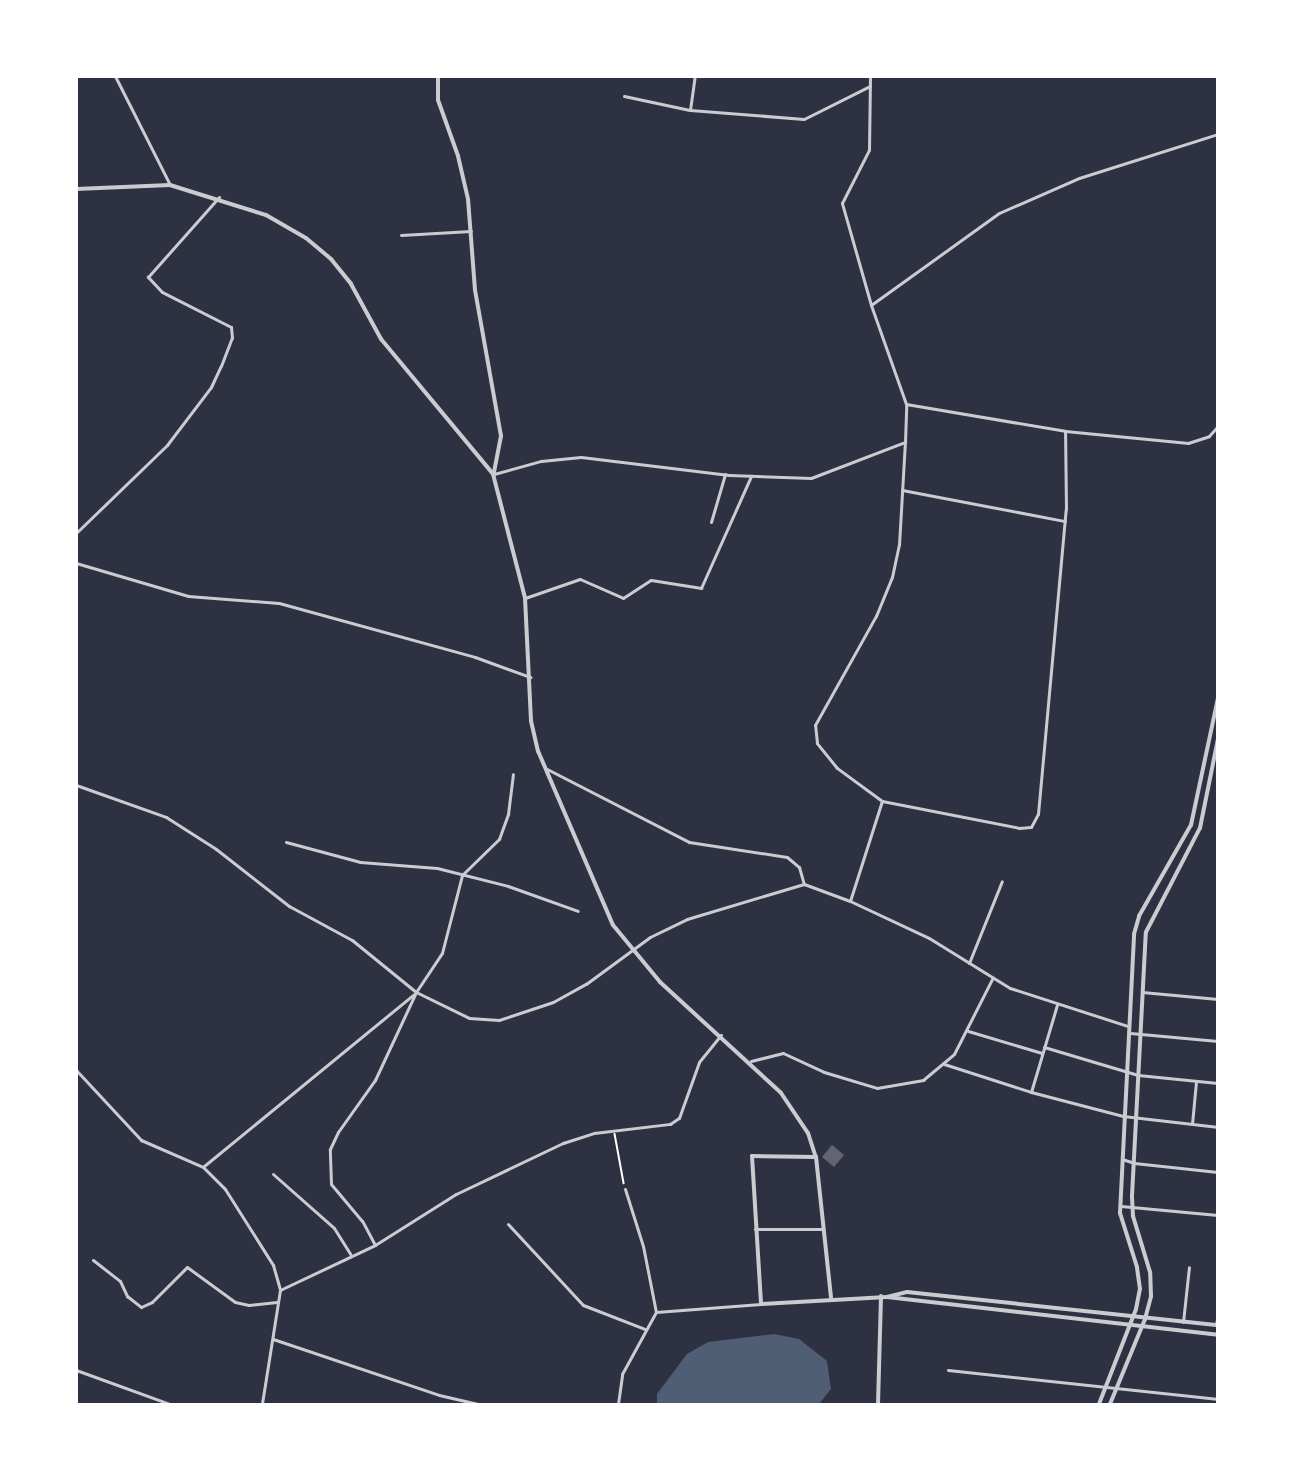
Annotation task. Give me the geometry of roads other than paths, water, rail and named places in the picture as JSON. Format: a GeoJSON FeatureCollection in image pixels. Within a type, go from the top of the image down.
{"type":"FeatureCollection","features":[{"type":"Feature","properties":{"kind":"street"},"geometry":{"type":"LineString","coordinates":[[115,76],[170,184]]}},
{"type":"Feature","properties":{"kind":"street"},"geometry":{"type":"LineString","coordinates":[[438,76],[438,100],[464,177],[476,298],[501,436],[494,474],[525,598],[531,721],[547,769],[613,925],[660,982],[750,1061],[781,1093],[808,1133],[816,1157],[831,1298]]}},
{"type":"Feature","properties":{"kind":"street"},"geometry":{"type":"LineString","coordinates":[[690,110],[695,76]]}},
{"type":"Feature","properties":{"kind":"street"},"geometry":{"type":"LineString","coordinates":[[870,76],[869,150],[842,203],[871,305],[906,404],[902,490],[892,577],[876,616],[824,704],[814,735],[837,768],[882,801],[947,817],[1030,826],[1038,814],[1065,520],[1065,431]]}},
{"type":"Feature","properties":{"kind":"street"},"geometry":{"type":"LineString","coordinates":[[624,96],[690,110],[804,119],[870,86]]}},
{"type":"Feature","properties":{"kind":"street"},"geometry":{"type":"LineString","coordinates":[[871,305],[999,213],[1079,178],[1218,134]]}},
{"type":"Feature","properties":{"kind":"street"},"geometry":{"type":"LineString","coordinates":[[76,189],[170,184],[219,197],[266,215],[306,238],[331,259],[351,284],[381,339],[494,474]]}},
{"type":"Feature","properties":{"kind":"street"},"geometry":{"type":"LineString","coordinates":[[76,533],[167,445],[212,387],[221,366],[232,338],[231,327],[162,292],[148,277],[219,197]]}},
{"type":"Feature","properties":{"kind":"street"},"geometry":{"type":"LineString","coordinates":[[401,235],[471,231]]}},
{"type":"Feature","properties":{"kind":"street"},"geometry":{"type":"LineString","coordinates":[[906,404],[1065,431],[1188,443],[1209,436],[1218,426]]}},
{"type":"Feature","properties":{"kind":"street"},"geometry":{"type":"LineString","coordinates":[[494,474],[541,461],[581,457],[725,474],[811,478],[905,442]]}},
{"type":"Feature","properties":{"kind":"street"},"geometry":{"type":"LineString","coordinates":[[711,522],[725,474]]}},
{"type":"Feature","properties":{"kind":"street"},"geometry":{"type":"LineString","coordinates":[[525,598],[580,579],[622,598],[651,580],[701,588],[750,476]]}},
{"type":"Feature","properties":{"kind":"street"},"geometry":{"type":"LineString","coordinates":[[902,490],[1065,520]]}},
{"type":"Feature","properties":{"kind":"street"},"geometry":{"type":"LineString","coordinates":[[76,563],[188,596],[279,603],[475,657],[530,677]]}},
{"type":"Feature","properties":{"kind":"street"},"geometry":{"type":"LineString","coordinates":[[1099,1404],[1133,1318],[1140,1289],[1137,1267],[1120,1206],[1134,933],[1139,916],[1191,825],[1218,698]]}},
{"type":"Feature","properties":{"kind":"street"},"geometry":{"type":"LineString","coordinates":[[1110,1404],[1145,1319],[1150,1272],[1132,1207],[1139,1034],[1146,932],[1200,828],[1218,739]]}},
{"type":"Feature","properties":{"kind":"street"},"geometry":{"type":"LineString","coordinates":[[547,769],[689,842],[787,857],[799,867],[804,884]]}},
{"type":"Feature","properties":{"kind":"street"},"geometry":{"type":"LineString","coordinates":[[375,1245],[362,1221],[331,1184],[330,1149],[338,1132],[375,1080],[416,993],[446,944],[462,875],[499,839],[508,814],[513,774]]}},
{"type":"Feature","properties":{"kind":"street"},"geometry":{"type":"LineString","coordinates":[[76,785],[166,817],[216,849],[289,906],[352,940],[416,993],[469,1018],[499,1020],[553,1002],[633,951],[650,937],[687,919],[804,884],[850,901],[929,938],[992,979],[1057,1005],[1128,1026]]}},
{"type":"Feature","properties":{"kind":"street"},"geometry":{"type":"LineString","coordinates":[[850,901],[882,801]]}},
{"type":"Feature","properties":{"kind":"street"},"geometry":{"type":"LineString","coordinates":[[286,842],[360,862],[437,868],[537,895],[578,911]]}},
{"type":"Feature","properties":{"kind":"street"},"geometry":{"type":"LineString","coordinates":[[969,963],[1002,881]]}},
{"type":"Feature","properties":{"kind":"street"},"geometry":{"type":"LineString","coordinates":[[750,1061],[783,1053],[824,1072],[877,1088],[923,1080],[944,1064],[968,1031],[992,979]]}},
{"type":"Feature","properties":{"kind":"street"},"geometry":{"type":"LineString","coordinates":[[1142,992],[1218,999]]}},
{"type":"Feature","properties":{"kind":"street"},"geometry":{"type":"LineString","coordinates":[[203,1167],[416,993]]}},
{"type":"Feature","properties":{"kind":"street"},"geometry":{"type":"LineString","coordinates":[[1031,1092],[1057,1005]]}},
{"type":"Feature","properties":{"kind":"street"},"geometry":{"type":"LineString","coordinates":[[968,1031],[1042,1053]]}},
{"type":"Feature","properties":{"kind":"street"},"geometry":{"type":"LineString","coordinates":[[1128,1033],[1218,1041]]}},
{"type":"Feature","properties":{"kind":"street"},"geometry":{"type":"LineString","coordinates":[[280,1290],[350,1254],[375,1245],[456,1194],[520,1161],[563,1143],[614,1131],[660,1128],[679,1118],[699,1062],[721,1035]]}},
{"type":"Feature","properties":{"kind":"street"},"geometry":{"type":"LineString","coordinates":[[1044,1047],[1138,1075],[1218,1083]]}},
{"type":"Feature","properties":{"kind":"street"},"geometry":{"type":"LineString","coordinates":[[944,1064],[1031,1092],[1123,1116],[1218,1127]]}},
{"type":"Feature","properties":{"kind":"street"},"geometry":{"type":"LineString","coordinates":[[76,1070],[141,1140],[203,1167],[225,1189],[273,1265],[280,1290],[262,1404]]}},
{"type":"Feature","properties":{"kind":"street"},"geometry":{"type":"LineString","coordinates":[[1191,1124],[1196,1082]]}},
{"type":"Feature","properties":{"kind":"street"},"geometry":{"type":"LineString","coordinates":[[761,1304],[752,1156],[816,1157]]}},
{"type":"Feature","properties":{"kind":"street"},"geometry":{"type":"LineString","coordinates":[[1122,1159],[1134,1163],[1218,1172]]}},
{"type":"Feature","properties":{"kind":"street"},"geometry":{"type":"LineString","coordinates":[[273,1174],[334,1228],[350,1254]]}},
{"type":"Feature","properties":{"kind":"street"},"geometry":{"type":"LineString","coordinates":[[626,1189],[643,1246],[650,1296],[657,1312]]}},
{"type":"Feature","properties":{"kind":"street"},"geometry":{"type":"LineString","coordinates":[[1120,1206],[1218,1215]]}},
{"type":"Feature","properties":{"kind":"street"},"geometry":{"type":"LineString","coordinates":[[508,1224],[583,1305],[645,1329]]}},
{"type":"Feature","properties":{"kind":"street"},"geometry":{"type":"LineString","coordinates":[[755,1229],[822,1229]]}},
{"type":"Feature","properties":{"kind":"street"},"geometry":{"type":"LineString","coordinates":[[93,1260],[120,1281],[127,1296],[141,1307],[152,1302],[188,1267],[236,1302],[249,1305],[277,1302]]}},
{"type":"Feature","properties":{"kind":"street"},"geometry":{"type":"LineString","coordinates":[[1183,1322],[1189,1268]]}},
{"type":"Feature","properties":{"kind":"street"},"geometry":{"type":"LineString","coordinates":[[887,1297],[907,1292],[1133,1318],[1217,1325],[1218,1313]]}},
{"type":"Feature","properties":{"kind":"street"},"geometry":{"type":"LineString","coordinates":[[657,1312],[881,1296],[1218,1335]]}},
{"type":"Feature","properties":{"kind":"street"},"geometry":{"type":"LineString","coordinates":[[878,1404],[881,1296]]}},
{"type":"Feature","properties":{"kind":"street"},"geometry":{"type":"LineString","coordinates":[[618,1404],[622,1374],[645,1329],[657,1312]]}},
{"type":"Feature","properties":{"kind":"street"},"geometry":{"type":"LineString","coordinates":[[273,1339],[439,1395],[478,1404]]}},
{"type":"Feature","properties":{"kind":"street"},"geometry":{"type":"LineString","coordinates":[[76,1370],[170,1404]]}},
{"type":"Feature","properties":{"kind":"street"},"geometry":{"type":"LineString","coordinates":[[948,1370],[1218,1399]]}},
{"type":"Feature","properties":{"kind":"water"},"geometry":{"type":"Polygon","coordinates":[[[774,1334],[799,1339],[827,1361],[831,1389],[819,1404],[657,1404],[657,1394],[687,1354],[708,1342],[774,1334]]]}}]}
